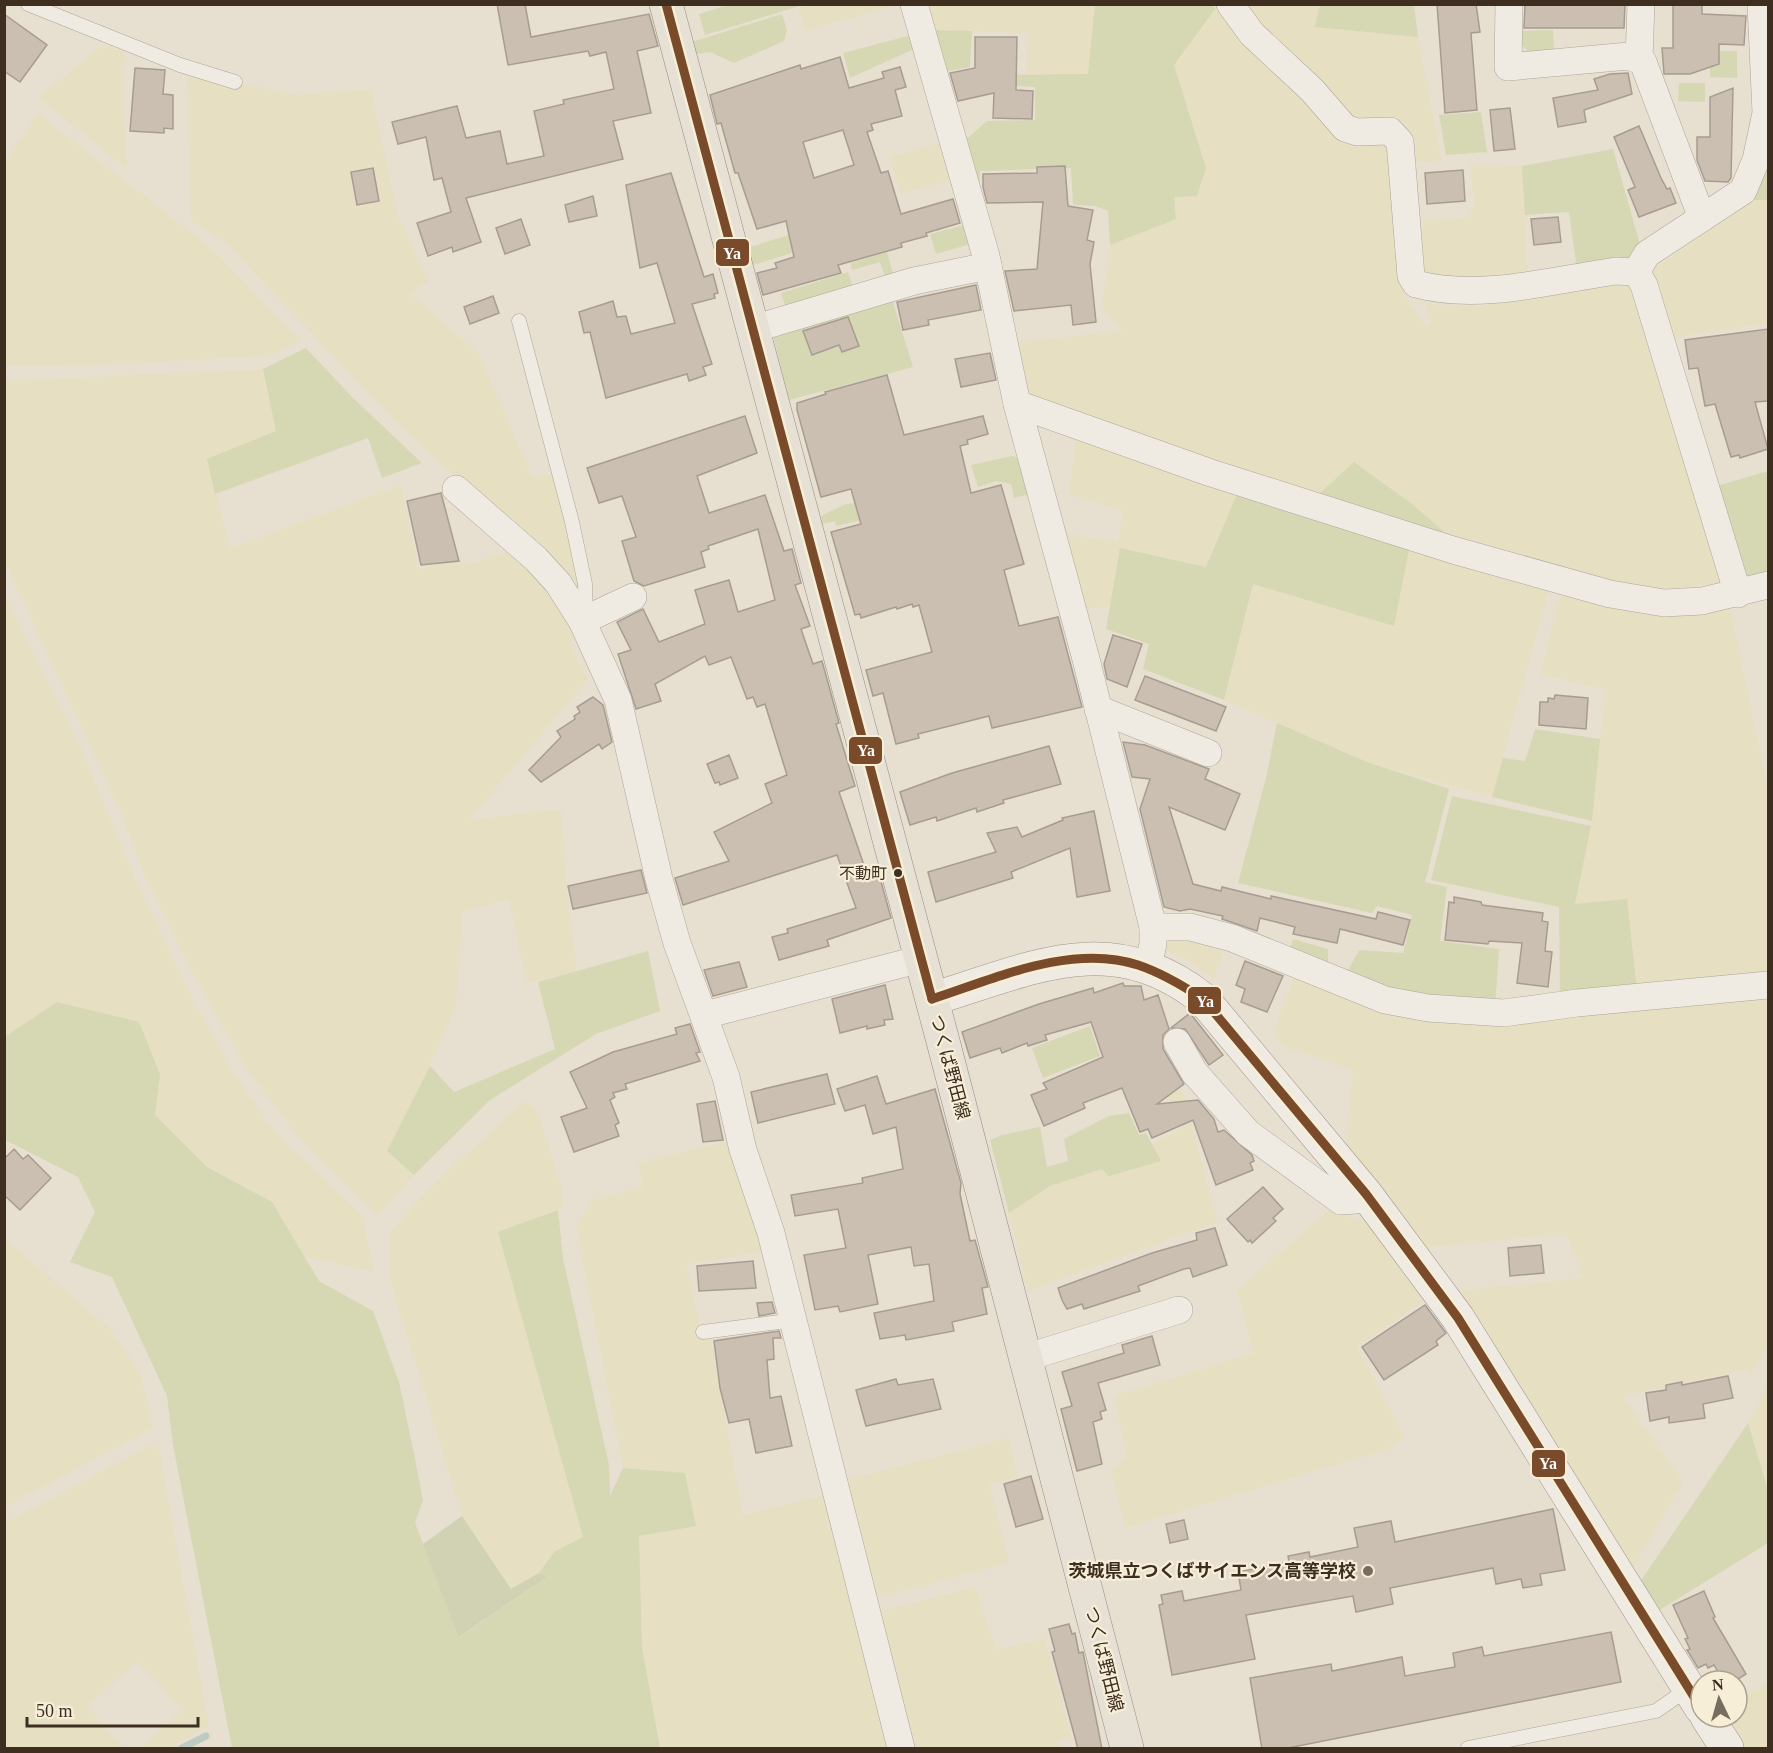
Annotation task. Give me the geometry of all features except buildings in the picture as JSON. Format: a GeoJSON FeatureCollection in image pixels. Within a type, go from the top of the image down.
{"type":"FeatureCollection","features":[{"type":"Feature","properties":{"kind":"main road","name":"つくば野田線"},"geometry":{"type":"LineString","coordinates":[[666,4],[932,999],[1127,1749]]}},
{"type":"Feature","properties":{"kind":"main road"},"geometry":{"type":"LineString","coordinates":[[932,999],[1075,958],[1101,957],[1148,966],[1185,985],[1203,999],[1371,1199],[1458,1318],[1689,1688]]}},
{"type":"Feature","properties":{"kind":"main road"},"geometry":{"type":"LineString","coordinates":[[1714,1729],[1727,1749]]}},
{"type":"Feature","properties":{"kind":"street"},"geometry":{"type":"LineString","coordinates":[[914,4],[988,266],[1017,404],[1153,927],[1154,944],[1148,966]]}},
{"type":"Feature","properties":{"kind":"street"},"geometry":{"type":"LineString","coordinates":[[1230,4],[1252,34],[1312,90],[1345,128],[1357,132],[1390,131],[1400,142],[1411,276],[1416,284],[1439,290],[1472,292],[1616,271],[1636,272]]}},
{"type":"Feature","properties":{"kind":"street"},"geometry":{"type":"LineString","coordinates":[[1509,4],[1508,67],[1629,56],[1645,64],[1702,218]]}},
{"type":"Feature","properties":{"kind":"street"},"geometry":{"type":"LineString","coordinates":[[1639,59],[1641,4]]}},
{"type":"Feature","properties":{"kind":"street"},"geometry":{"type":"LineString","coordinates":[[1636,272],[1647,254],[1743,191],[1756,160],[1766,113],[1761,4]]}},
{"type":"Feature","properties":{"kind":"street"},"geometry":{"type":"LineString","coordinates":[[753,329],[914,281],[988,266]]}},
{"type":"Feature","properties":{"kind":"street"},"geometry":{"type":"LineString","coordinates":[[1636,272],[1644,285],[1675,382],[1738,594]]}},
{"type":"Feature","properties":{"kind":"street"},"geometry":{"type":"LineString","coordinates":[[1017,404],[1210,473],[1453,550],[1610,594],[1664,603],[1702,601],[1768,585]]}},
{"type":"Feature","properties":{"kind":"street"},"geometry":{"type":"LineString","coordinates":[[456,489],[536,559],[558,583],[584,620],[618,700],[659,879],[677,943],[726,1077],[743,1150],[771,1233],[901,1749]]}},
{"type":"Feature","properties":{"kind":"street"},"geometry":{"type":"LineString","coordinates":[[584,620],[633,597]]}},
{"type":"Feature","properties":{"kind":"street"},"geometry":{"type":"LineString","coordinates":[[1098,709],[1208,753]]}},
{"type":"Feature","properties":{"kind":"street"},"geometry":{"type":"LineString","coordinates":[[1153,927],[1190,927],[1232,938],[1385,1000],[1428,1008],[1504,1013],[1577,1003],[1768,985]]}},
{"type":"Feature","properties":{"kind":"street"},"geometry":{"type":"LineString","coordinates":[[705,1015],[921,958]]}},
{"type":"Feature","properties":{"kind":"street"},"geometry":{"type":"LineString","coordinates":[[1177,1042],[1194,1072],[1248,1133],[1341,1201],[1371,1199]]}},
{"type":"Feature","properties":{"kind":"street"},"geometry":{"type":"LineString","coordinates":[[1025,1358],[1179,1310]]}},
{"type":"Feature","properties":{"kind":"lane"},"geometry":{"type":"LineString","coordinates":[[28,4],[180,65],[235,82]]}},
{"type":"Feature","properties":{"kind":"lane"},"geometry":{"type":"LineString","coordinates":[[519,321],[572,522],[585,584],[584,620]]}},
{"type":"Feature","properties":{"kind":"lane"},"geometry":{"type":"LineString","coordinates":[[703,1332],[794,1320]]}},
{"type":"Feature","properties":{"kind":"lane"},"geometry":{"type":"LineString","coordinates":[[1468,1749],[1656,1711],[1689,1700]]}},
{"type":"Feature","properties":{"kind":"shaded area"},"geometry":{"type":"Polygon","coordinates":[[[809,4],[896,5],[805,31],[798,9],[809,4]]]}},
{"type":"Feature","properties":{"kind":"shaded area"},"geometry":{"type":"Polygon","coordinates":[[[924,5],[1095,5],[1088,75],[1026,74],[1028,33],[930,30],[924,5]]]}},
{"type":"Feature","properties":{"kind":"shaded area"},"geometry":{"type":"Polygon","coordinates":[[[1242,5],[1320,5],[1316,27],[1418,37],[1442,161],[1415,162],[1350,114],[1255,23],[1242,5]]]}},
{"type":"Feature","properties":{"kind":"shaded area"},"geometry":{"type":"Polygon","coordinates":[[[1215,9],[1285,78],[1291,90],[1351,144],[1389,142],[1404,295],[1426,327],[1431,324],[1424,304],[1477,306],[1628,282],[1680,434],[1722,583],[1663,589],[1608,580],[1452,539],[1412,504],[1354,462],[1317,496],[1022,395],[1013,342],[1122,331],[1102,308],[1110,245],[1176,219],[1174,197],[1206,168],[1174,65],[1215,9]]]}},
{"type":"Feature","properties":{"kind":"shaded area"},"geometry":{"type":"Polygon","coordinates":[[[104,44],[125,52],[123,95],[127,168],[38,98],[104,44]]]}},
{"type":"Feature","properties":{"kind":"shaded area"},"geometry":{"type":"Polygon","coordinates":[[[187,75],[239,89],[240,83],[297,95],[371,89],[398,216],[429,281],[410,293],[479,354],[533,479],[554,472],[574,560],[582,611],[501,519],[386,412],[226,243],[191,220],[187,75]]]}},
{"type":"Feature","properties":{"kind":"shaded area"},"geometry":{"type":"Polygon","coordinates":[[[37,113],[208,245],[302,341],[269,356],[95,365],[5,366],[5,163],[37,113]]]}},
{"type":"Feature","properties":{"kind":"shaded area"},"geometry":{"type":"Polygon","coordinates":[[[945,141],[955,179],[900,194],[890,157],[945,141]]]}},
{"type":"Feature","properties":{"kind":"shaded area"},"geometry":{"type":"Polygon","coordinates":[[[1470,164],[1522,166],[1528,277],[1473,284],[1423,276],[1418,221],[1468,218],[1474,206],[1470,164]]]}},
{"type":"Feature","properties":{"kind":"shaded area"},"geometry":{"type":"Polygon","coordinates":[[[1754,200],[1768,200],[1768,323],[1671,338],[1649,271],[1754,200]]]}},
{"type":"Feature","properties":{"kind":"shaded area"},"geometry":{"type":"Polygon","coordinates":[[[263,369],[276,431],[207,460],[230,548],[401,485],[419,570],[458,559],[469,564],[513,550],[540,573],[579,636],[569,643],[588,679],[469,820],[561,809],[566,882],[577,971],[526,983],[509,899],[463,912],[456,1006],[416,1097],[387,1151],[414,1175],[377,1215],[295,1133],[247,1070],[190,969],[145,876],[118,806],[5,562],[5,381],[263,369]]]}},
{"type":"Feature","properties":{"kind":"shaded area"},"geometry":{"type":"Polygon","coordinates":[[[1076,436],[1238,492],[1206,567],[1120,549],[1110,606],[1084,609],[1064,533],[1118,542],[1123,510],[1069,495],[1076,436]]]}},
{"type":"Feature","properties":{"kind":"shaded area"},"geometry":{"type":"Polygon","coordinates":[[[1410,544],[1551,583],[1492,797],[1367,762],[1224,700],[1253,584],[1394,625],[1410,544]]]}},
{"type":"Feature","properties":{"kind":"shaded area"},"geometry":{"type":"Polygon","coordinates":[[[1566,592],[1730,607],[1768,790],[1768,979],[1637,991],[1575,904],[1591,826],[1605,690],[1540,674],[1558,601],[1566,592]]]}},
{"type":"Feature","properties":{"kind":"shaded area"},"geometry":{"type":"Polygon","coordinates":[[[4,594],[81,748],[139,888],[196,1005],[232,1070],[275,1132],[363,1216],[374,1272],[305,1257],[272,1202],[207,1167],[155,1115],[160,1073],[139,1022],[57,1002],[6,1036],[4,594]]]}},
{"type":"Feature","properties":{"kind":"shaded area"},"geometry":{"type":"Polygon","coordinates":[[[1168,934],[1225,945],[1214,979],[1185,958],[1159,947],[1168,934]]]}},
{"type":"Feature","properties":{"kind":"shaded area"},"geometry":{"type":"Polygon","coordinates":[[[1296,971],[1367,1003],[1768,995],[1768,1346],[1751,1373],[1747,1369],[1623,1396],[1683,1482],[1631,1571],[1453,1291],[1583,1278],[1566,1234],[1422,1248],[1345,1156],[1353,1070],[1282,1046],[1274,1031],[1296,971]]]}},
{"type":"Feature","properties":{"kind":"shaded area"},"geometry":{"type":"Polygon","coordinates":[[[1182,1089],[1218,1222],[1028,1291],[1009,1213],[1050,1186],[1102,1169],[1160,1160],[1151,1144],[1181,1130],[1167,1094],[1182,1089]]]}},
{"type":"Feature","properties":{"kind":"shaded area"},"geometry":{"type":"Polygon","coordinates":[[[525,1100],[537,1110],[562,1187],[563,1208],[498,1232],[583,1537],[554,1552],[539,1573],[511,1589],[462,1516],[390,1280],[390,1232],[430,1188],[525,1100]]]}},
{"type":"Feature","properties":{"kind":"shaded area"},"geometry":{"type":"Polygon","coordinates":[[[731,1140],[763,1252],[687,1264],[701,1331],[709,1329],[743,1515],[827,1494],[889,1748],[660,1748],[642,1647],[639,1536],[696,1526],[685,1473],[623,1468],[576,1228],[589,1201],[643,1187],[637,1163],[731,1140]]]}},
{"type":"Feature","properties":{"kind":"shaded area"},"geometry":{"type":"Polygon","coordinates":[[[1329,1210],[1371,1224],[1428,1298],[1357,1347],[1405,1438],[1386,1450],[1125,1528],[1111,1471],[1127,1457],[1114,1396],[1253,1353],[1237,1290],[1329,1210]]]}},
{"type":"Feature","properties":{"kind":"shaded area"},"geometry":{"type":"Polygon","coordinates":[[[5,1239],[111,1330],[140,1373],[153,1428],[5,1507],[5,1239]]]}},
{"type":"Feature","properties":{"kind":"shaded area"},"geometry":{"type":"Polygon","coordinates":[[[1768,1384],[1768,1490],[1748,1423],[1768,1384]]]}},
{"type":"Feature","properties":{"kind":"shaded area"},"geometry":{"type":"Polygon","coordinates":[[[1008,1438],[1018,1477],[989,1484],[1010,1563],[874,1598],[842,1481],[1008,1438]]]}},
{"type":"Feature","properties":{"kind":"shaded area"},"geometry":{"type":"Polygon","coordinates":[[[150,1445],[159,1448],[209,1726],[168,1748],[140,1748],[183,1710],[137,1661],[87,1707],[124,1748],[5,1748],[5,1523],[150,1445]]]}},
{"type":"Feature","properties":{"kind":"shaded area"},"geometry":{"type":"Polygon","coordinates":[[[975,1587],[996,1650],[1045,1638],[1071,1737],[1058,1740],[1060,1748],[910,1748],[877,1612],[975,1587]]]}},
{"type":"Feature","properties":{"kind":"shaded area"},"geometry":{"type":"Polygon","coordinates":[[[1768,1684],[1768,1748],[1744,1748],[1731,1729],[1749,1729],[1749,1693],[1768,1684]]]}},
{"type":"Feature","properties":{"kind":"green space"},"geometry":{"type":"Polygon","coordinates":[[[1213,4],[1215,9],[1174,65],[1206,168],[1197,196],[1174,197],[1176,219],[1110,245],[1108,211],[1095,206],[1073,205],[1071,168],[980,171],[979,197],[963,142],[987,121],[1035,120],[1035,87],[998,85],[998,75],[1088,74],[1095,5],[1213,4]]]}},
{"type":"Feature","properties":{"kind":"green space"},"geometry":{"type":"Polygon","coordinates":[[[728,5],[803,5],[705,35],[699,14],[728,5]]]}},
{"type":"Feature","properties":{"kind":"green space"},"geometry":{"type":"Polygon","coordinates":[[[1320,5],[1414,5],[1418,37],[1315,27],[1320,5]]]}},
{"type":"Feature","properties":{"kind":"green space"},"geometry":{"type":"Polygon","coordinates":[[[782,14],[787,30],[784,41],[734,63],[710,52],[697,54],[692,42],[782,14]]]}},
{"type":"Feature","properties":{"kind":"green space"},"geometry":{"type":"Polygon","coordinates":[[[930,30],[972,31],[970,67],[943,72],[930,30]]]}},
{"type":"Feature","properties":{"kind":"green space"},"geometry":{"type":"Polygon","coordinates":[[[1553,30],[1554,50],[1529,53],[1522,45],[1521,31],[1553,30]]]}},
{"type":"Feature","properties":{"kind":"green space"},"geometry":{"type":"Polygon","coordinates":[[[912,35],[916,48],[850,78],[843,53],[912,35]]]}},
{"type":"Feature","properties":{"kind":"green space"},"geometry":{"type":"Polygon","coordinates":[[[1710,51],[1737,51],[1737,78],[1710,77],[1710,51]]]}},
{"type":"Feature","properties":{"kind":"green space"},"geometry":{"type":"Polygon","coordinates":[[[1679,83],[1705,83],[1705,102],[1678,101],[1679,83]]]}},
{"type":"Feature","properties":{"kind":"green space"},"geometry":{"type":"Polygon","coordinates":[[[1481,112],[1487,152],[1446,155],[1439,115],[1481,112]]]}},
{"type":"Feature","properties":{"kind":"green space"},"geometry":{"type":"Polygon","coordinates":[[[1768,142],[1768,200],[1754,200],[1768,142]]]}},
{"type":"Feature","properties":{"kind":"green space"},"geometry":{"type":"Polygon","coordinates":[[[1613,149],[1641,248],[1637,255],[1623,261],[1577,270],[1569,212],[1525,215],[1522,166],[1613,149]]]}},
{"type":"Feature","properties":{"kind":"green space"},"geometry":{"type":"Polygon","coordinates":[[[834,221],[839,238],[753,265],[747,248],[834,221]]]}},
{"type":"Feature","properties":{"kind":"green space"},"geometry":{"type":"Polygon","coordinates":[[[969,224],[974,243],[936,254],[930,234],[969,224]]]}},
{"type":"Feature","properties":{"kind":"green space"},"geometry":{"type":"Polygon","coordinates":[[[887,252],[894,277],[886,280],[880,262],[852,270],[851,263],[887,252]]]}},
{"type":"Feature","properties":{"kind":"green space"},"geometry":{"type":"Polygon","coordinates":[[[848,272],[853,288],[786,309],[781,293],[848,272]]]}},
{"type":"Feature","properties":{"kind":"green space"},"geometry":{"type":"Polygon","coordinates":[[[891,296],[913,367],[789,400],[773,335],[891,296]]]}},
{"type":"Feature","properties":{"kind":"green space"},"geometry":{"type":"Polygon","coordinates":[[[306,348],[352,397],[422,463],[382,478],[368,438],[215,494],[207,459],[276,431],[263,369],[306,348]]]}},
{"type":"Feature","properties":{"kind":"green space"},"geometry":{"type":"Polygon","coordinates":[[[1012,456],[1023,459],[1033,493],[1014,498],[1011,484],[996,481],[978,487],[971,465],[1012,456]]]}},
{"type":"Feature","properties":{"kind":"green space"},"geometry":{"type":"Polygon","coordinates":[[[1354,462],[1412,504],[1452,539],[1317,496],[1354,462]]]}},
{"type":"Feature","properties":{"kind":"green space"},"geometry":{"type":"Polygon","coordinates":[[[1768,471],[1768,576],[1746,583],[1717,486],[1768,471]]]}},
{"type":"Feature","properties":{"kind":"green space"},"geometry":{"type":"Polygon","coordinates":[[[1238,492],[1410,544],[1394,626],[1253,584],[1224,700],[1143,669],[1149,644],[1106,629],[1120,548],[1206,567],[1238,492]]]}},
{"type":"Feature","properties":{"kind":"green space"},"geometry":{"type":"Polygon","coordinates":[[[861,501],[869,518],[836,526],[835,521],[822,524],[821,516],[844,505],[861,501]]]}},
{"type":"Feature","properties":{"kind":"green space"},"geometry":{"type":"Polygon","coordinates":[[[1277,723],[1367,762],[1449,789],[1425,882],[1447,887],[1440,941],[1499,949],[1495,1007],[1412,998],[1351,976],[1348,970],[1359,950],[1403,953],[1412,915],[1377,906],[1372,913],[1238,883],[1266,778],[1277,723]]]}},
{"type":"Feature","properties":{"kind":"green space"},"geometry":{"type":"Polygon","coordinates":[[[1535,729],[1600,739],[1592,821],[1492,797],[1503,758],[1525,761],[1535,729]]]}},
{"type":"Feature","properties":{"kind":"green space"},"geometry":{"type":"Polygon","coordinates":[[[1452,796],[1591,826],[1575,904],[1627,899],[1637,991],[1560,998],[1559,907],[1431,880],[1452,796]]]}},
{"type":"Feature","properties":{"kind":"green space"},"geometry":{"type":"Polygon","coordinates":[[[1293,939],[1328,949],[1328,965],[1290,948],[1293,939]]]}},
{"type":"Feature","properties":{"kind":"green space"},"geometry":{"type":"Polygon","coordinates":[[[648,951],[660,1011],[596,1034],[490,1100],[414,1175],[387,1151],[430,1066],[454,1092],[555,1049],[538,982],[648,951]]]}},
{"type":"Feature","properties":{"kind":"green space"},"geometry":{"type":"Polygon","coordinates":[[[57,1002],[139,1022],[160,1074],[155,1115],[207,1167],[272,1202],[319,1281],[373,1311],[399,1382],[414,1454],[423,1500],[415,1523],[460,1637],[547,1577],[539,1573],[554,1552],[583,1537],[498,1232],[558,1210],[563,1258],[609,1465],[610,1496],[623,1468],[685,1473],[696,1526],[639,1536],[642,1647],[660,1748],[232,1748],[173,1445],[167,1396],[112,1277],[70,1262],[95,1212],[78,1177],[5,1140],[4,1034],[6,1036],[57,1002]]]}},
{"type":"Feature","properties":{"kind":"green space"},"geometry":{"type":"Polygon","coordinates":[[[1090,1026],[1100,1056],[1043,1078],[1032,1048],[1090,1026]]]}},
{"type":"Feature","properties":{"kind":"green space"},"geometry":{"type":"Polygon","coordinates":[[[1129,1113],[1139,1135],[1146,1133],[1161,1161],[1109,1176],[1102,1169],[1050,1186],[1009,1213],[990,1140],[1002,1135],[1040,1127],[1047,1167],[1068,1161],[1064,1139],[1109,1116],[1129,1113]]]}},
{"type":"Feature","properties":{"kind":"green space"},"geometry":{"type":"Polygon","coordinates":[[[1748,1423],[1768,1490],[1768,1543],[1658,1611],[1640,1582],[1748,1423]]]}},
{"type":"Feature","properties":{"kind":"green space"},"geometry":{"type":"Polygon","coordinates":[[[462,1516],[511,1589],[539,1573],[547,1577],[459,1637],[423,1544],[462,1516]]]}},
{"type":"Feature","properties":{"kind":"waterway"},"geometry":{"type":"LineString","coordinates":[[182,1748],[206,1736]]}},
{"type":"Feature","properties":{"kind":"transit line","name":"Ya"},"geometry":{"type":"LineString","coordinates":[[666,4],[932,999]]}},
{"type":"Feature","properties":{"kind":"transit line","name":"Ya"},"geometry":{"type":"LineString","coordinates":[[932,999],[1034,966],[1087,958],[1113,959],[1138,965],[1172,980],[1203,999],[1366,1194],[1458,1318],[1689,1689]]}},
{"type":"Feature","properties":{"kind":"place","name":"不動町"},"geometry":{"type":"Point","coordinates":[898,873]}},
{"type":"Feature","properties":{"kind":"place","name":"茨城県立つくばサイエンス高等学校"},"geometry":{"type":"Point","coordinates":[1368,1571]}}]}
